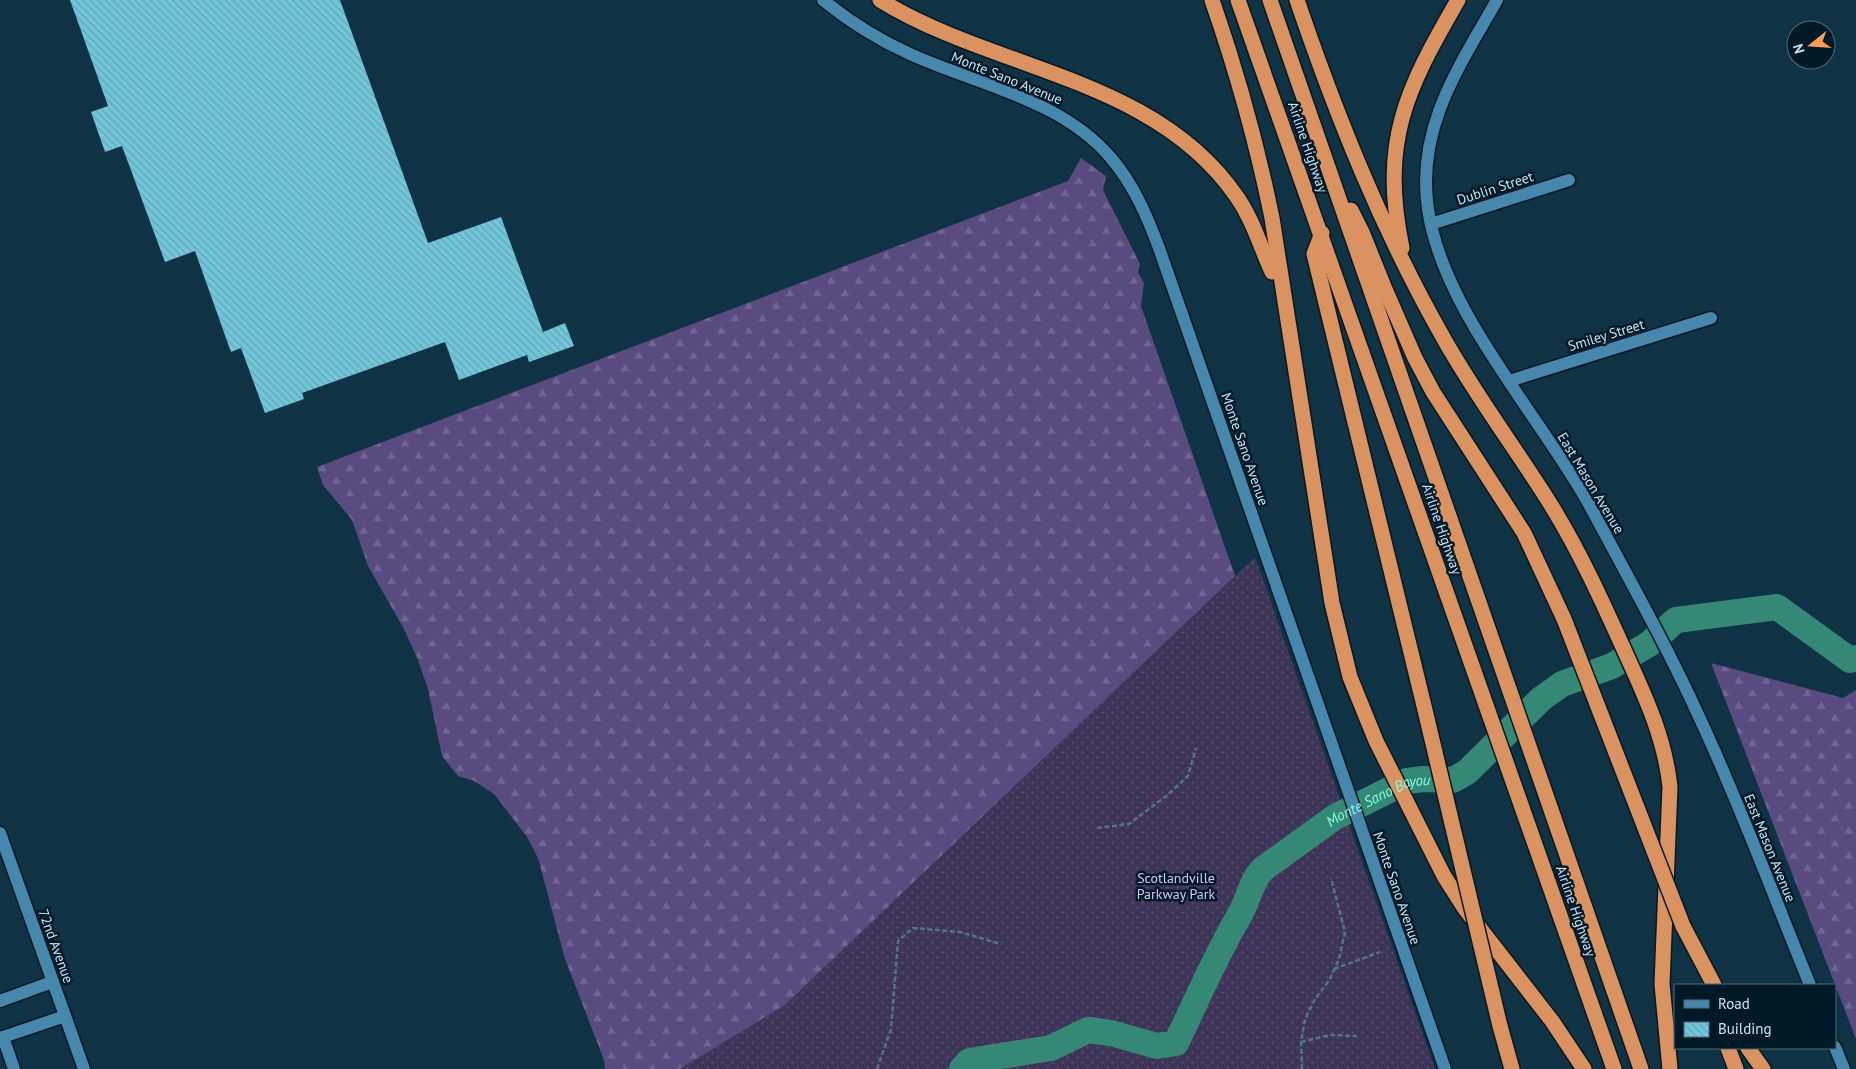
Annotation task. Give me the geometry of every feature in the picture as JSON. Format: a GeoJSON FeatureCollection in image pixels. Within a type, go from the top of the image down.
{"type":"FeatureCollection","features":[{"type":"Feature","properties":{"kind":"highway"},"geometry":{"type":"LineString","coordinates":[[880,0],[938,31],[1120,101],[1170,130],[1205,160],[1236,196],[1258,234],[1271,270],[1281,286]]}},
{"type":"Feature","properties":{"kind":"highway"},"geometry":{"type":"LineString","coordinates":[[1212,0],[1242,93],[1272,218],[1281,286],[1332,603],[1350,677],[1376,741],[1444,876],[1465,909],[1552,1021],[1584,1069]]}},
{"type":"Feature","properties":{"kind":"highway","name":"Airline Highway"},"geometry":{"type":"LineString","coordinates":[[1238,0],[1322,233],[1614,1069]]}},
{"type":"Feature","properties":{"kind":"highway","name":"Airline Highway"},"geometry":{"type":"LineString","coordinates":[[1270,0],[1641,1069]]}},
{"type":"Feature","properties":{"kind":"highway"},"geometry":{"type":"LineString","coordinates":[[1297,0],[1344,131],[1366,184],[1406,269],[1457,362],[1555,512],[1601,599],[1646,698],[1663,744],[1670,787],[1662,984],[1670,1069]]}},
{"type":"Feature","properties":{"kind":"highway"},"geometry":{"type":"LineString","coordinates":[[1406,269],[1395,208],[1393,171],[1396,140],[1412,86],[1458,0]]}},
{"type":"Feature","properties":{"kind":"highway"},"geometry":{"type":"LineString","coordinates":[[1326,164],[1362,232],[1385,289],[1433,392],[1524,533],[1564,619],[1704,984]]}},
{"type":"Feature","properties":{"kind":"highway"},"geometry":{"type":"LineString","coordinates":[[1322,233],[1314,254],[1500,1026],[1512,1069]]}},
{"type":"Feature","properties":{"kind":"highway"},"geometry":{"type":"LineString","coordinates":[[1683,926],[1713,984]]}},
{"type":"Feature","properties":{"kind":"highway"},"geometry":{"type":"LineString","coordinates":[[1500,1026],[1505,1069]]}},
{"type":"Feature","properties":{"kind":"highway"},"geometry":{"type":"LineString","coordinates":[[1728,1049],[1736,1069]]}},
{"type":"Feature","properties":{"kind":"highway"},"geometry":{"type":"LineString","coordinates":[[1749,1049],[1763,1069]]}},
{"type":"Feature","properties":{"kind":"street","name":"Monte Sano Avenue"},"geometry":{"type":"LineString","coordinates":[[823,0],[856,24],[895,47],[1060,116],[1089,136],[1110,156],[1127,178],[1139,199],[1156,242],[1445,1069]]}},
{"type":"Feature","properties":{"kind":"street","name":"East Mason Avenue"},"geometry":{"type":"LineString","coordinates":[[1497,0],[1448,85],[1437,114],[1427,163],[1427,196],[1431,224],[1440,258],[1456,291],[1509,380],[1577,485],[1679,678],[1718,759],[1810,984]]}},
{"type":"Feature","properties":{"kind":"street","name":"Dublin Street"},"geometry":{"type":"LineString","coordinates":[[1431,224],[1569,180]]}},
{"type":"Feature","properties":{"kind":"street","name":"Smiley Street"},"geometry":{"type":"LineString","coordinates":[[1509,380],[1711,318]]}},
{"type":"Feature","properties":{"kind":"street","name":"72nd Avenue"},"geometry":{"type":"LineString","coordinates":[[0,833],[84,1069]]}},
{"type":"Feature","properties":{"kind":"street"},"geometry":{"type":"LineString","coordinates":[[0,1001],[52,982]]}},
{"type":"Feature","properties":{"kind":"street"},"geometry":{"type":"LineString","coordinates":[[14,1069],[1,1037],[65,1016]]}},
{"type":"Feature","properties":{"kind":"street"},"geometry":{"type":"LineString","coordinates":[[1836,1049],[1844,1069]]}},
{"type":"Feature","properties":{"kind":"path"},"geometry":{"type":"LineString","coordinates":[[1097,828],[1129,824],[1166,797],[1188,776],[1196,748]]}},
{"type":"Feature","properties":{"kind":"path"},"geometry":{"type":"LineString","coordinates":[[1302,1069],[1302,1042],[1305,1019],[1334,969],[1345,932],[1331,878]]}},
{"type":"Feature","properties":{"kind":"path"},"geometry":{"type":"LineString","coordinates":[[877,1069],[891,1029],[898,941],[913,928],[960,932],[1001,944]]}},
{"type":"Feature","properties":{"kind":"path"},"geometry":{"type":"LineString","coordinates":[[1334,969],[1380,952]]}},
{"type":"Feature","properties":{"kind":"path"},"geometry":{"type":"LineString","coordinates":[[1302,1042],[1330,1035],[1357,1036]]}},
{"type":"Feature","properties":{"kind":"green space"},"geometry":{"type":"Polygon","coordinates":[[[1081,158],[1106,176],[1103,190],[1140,264],[1138,272],[1144,283],[1141,306],[1235,576],[785,1005],[680,1069],[605,1069],[604,1060],[565,959],[538,858],[527,837],[494,794],[474,781],[458,776],[442,756],[428,689],[418,660],[404,629],[368,566],[352,520],[323,485],[317,467],[1068,181],[1081,158]]]}},
{"type":"Feature","properties":{"kind":"green space","name":"Scotlandville Parkway Park"},"geometry":{"type":"Polygon","coordinates":[[[1255,557],[1435,1069],[680,1069],[785,1005],[1255,557]]]}},
{"type":"Feature","properties":{"kind":"green space"},"geometry":{"type":"Polygon","coordinates":[[[1711,663],[1843,698],[1856,690],[1856,1039],[1711,663]]]}},
{"type":"Feature","properties":{"kind":"building"},"geometry":{"type":"Polygon","coordinates":[[[70,0],[340,0],[428,243],[501,217],[543,332],[565,323],[574,346],[529,362],[527,355],[459,380],[445,342],[302,393],[304,399],[265,413],[241,348],[231,352],[195,251],[165,262],[122,146],[105,152],[91,112],[108,106],[70,0]]]}},
{"type":"Feature","properties":{"kind":"waterway","name":"Monte Sano Bayou"},"geometry":{"type":"LineString","coordinates":[[962,1069],[969,1061],[1051,1048],[1088,1030],[1111,1033],[1157,1046],[1176,1043],[1255,880],[1263,869],[1335,817],[1407,781],[1423,779],[1453,780],[1467,772],[1541,699],[1562,684],[1612,666],[1649,644],[1676,620],[1777,607],[1850,660],[1856,658]]}}]}
